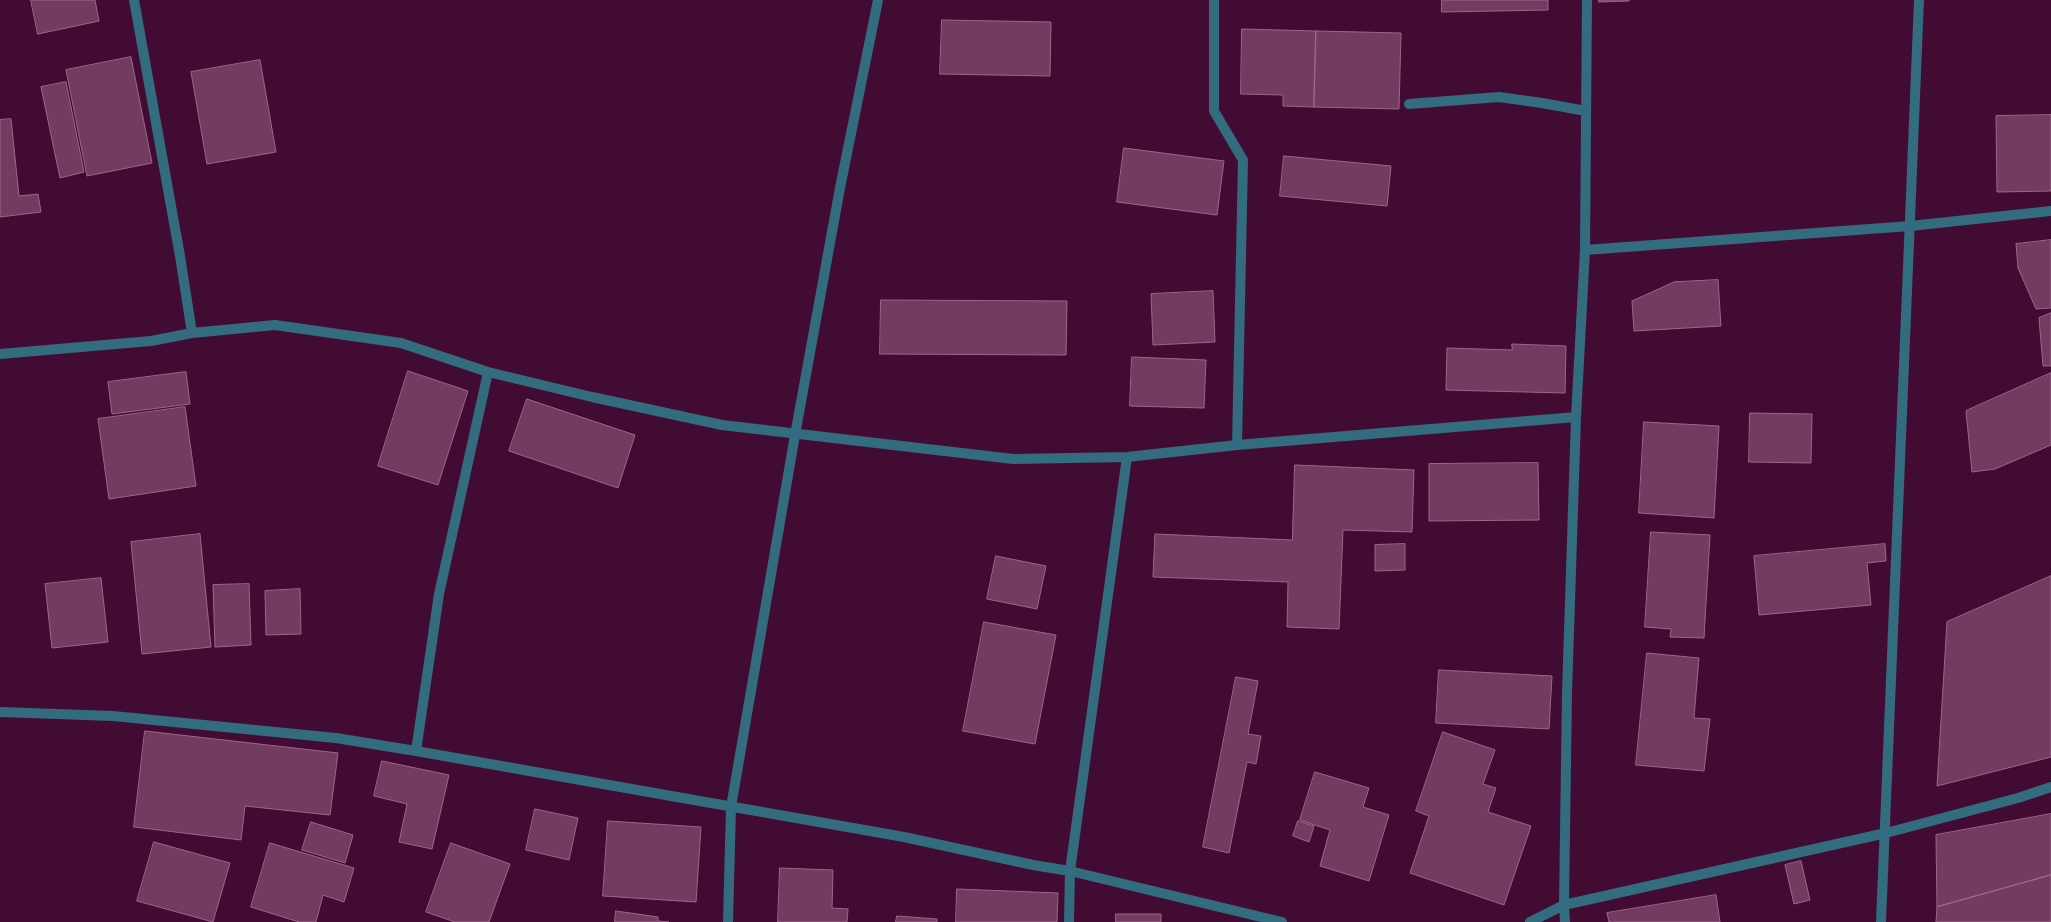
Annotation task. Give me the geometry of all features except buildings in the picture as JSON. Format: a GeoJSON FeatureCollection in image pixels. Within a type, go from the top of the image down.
{"type":"FeatureCollection","features":[{"type":"Feature","properties":{"kind":"street"},"geometry":{"type":"LineString","coordinates":[[134,0],[192,333]]}},
{"type":"Feature","properties":{"kind":"street"},"geometry":{"type":"LineString","coordinates":[[728,922],[731,807],[794,435],[840,188],[878,0]]}},
{"type":"Feature","properties":{"kind":"street"},"geometry":{"type":"LineString","coordinates":[[1214,0],[1214,111],[1243,160],[1237,446]]}},
{"type":"Feature","properties":{"kind":"street"},"geometry":{"type":"LineString","coordinates":[[1565,922],[1567,693],[1576,417],[1585,250],[1587,0]]}},
{"type":"Feature","properties":{"kind":"street"},"geometry":{"type":"LineString","coordinates":[[1881,922],[1886,833],[1919,0]]}},
{"type":"Feature","properties":{"kind":"street"},"geometry":{"type":"LineString","coordinates":[[1409,104],[1499,97],[1586,111]]}},
{"type":"Feature","properties":{"kind":"street"},"geometry":{"type":"LineString","coordinates":[[1585,250],[1910,226],[2051,211]]}},
{"type":"Feature","properties":{"kind":"street"},"geometry":{"type":"LineString","coordinates":[[0,354],[151,341],[192,333],[275,325],[401,343],[488,372],[592,397],[722,425],[794,435],[1013,459],[1127,457],[1576,417]]}},
{"type":"Feature","properties":{"kind":"street"},"geometry":{"type":"LineString","coordinates":[[416,751],[439,594],[488,372]]}},
{"type":"Feature","properties":{"kind":"street"},"geometry":{"type":"LineString","coordinates":[[1069,922],[1070,870],[1127,457]]}},
{"type":"Feature","properties":{"kind":"street"},"geometry":{"type":"LineString","coordinates":[[0,712],[113,716],[336,738],[416,751],[904,837],[1033,865],[1070,870],[1282,922]]}},
{"type":"Feature","properties":{"kind":"street"},"geometry":{"type":"LineString","coordinates":[[1530,922],[1564,905],[1886,833],[2018,798],[2051,787]]}}]}
